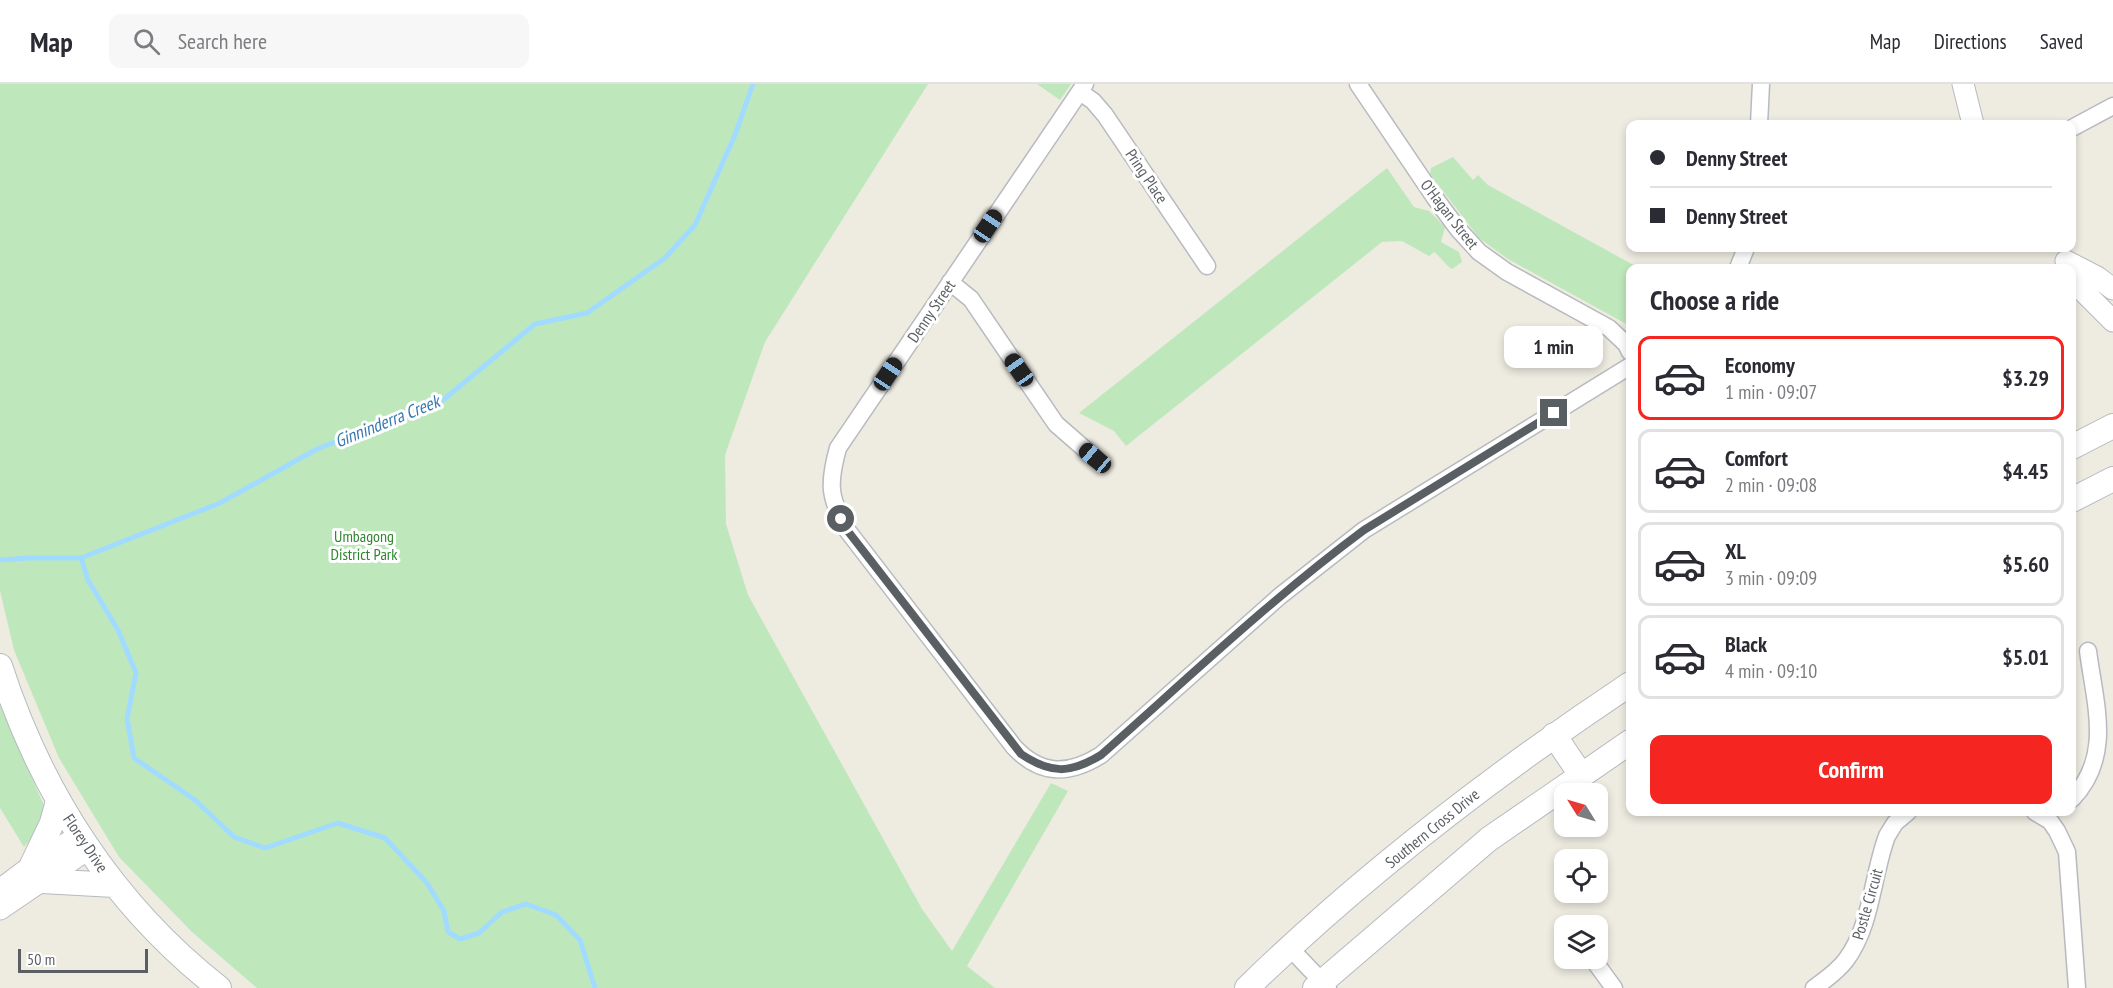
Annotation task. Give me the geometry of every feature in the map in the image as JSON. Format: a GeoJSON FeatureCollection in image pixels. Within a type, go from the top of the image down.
{"type":"FeatureCollection","features":[{"type":"Feature","properties":{"kind":"main road"},"geometry":{"type":"LineString","coordinates":[[2076,445],[2112,426]]}},
{"type":"Feature","properties":{"kind":"main road"},"geometry":{"type":"LineString","coordinates":[[2076,498],[2113,479]]}},
{"type":"Feature","properties":{"kind":"main road","name":"Florey Drive"},"geometry":{"type":"LineString","coordinates":[[0,666],[12,704],[31,748],[58,801],[83,842],[114,885],[148,924],[194,968],[219,988]]}},
{"type":"Feature","properties":{"kind":"main road","name":"Southern Cross Drive"},"geometry":{"type":"LineString","coordinates":[[1247,988],[1289,947],[1476,792],[1554,735],[1626,687]]}},
{"type":"Feature","properties":{"kind":"main road"},"geometry":{"type":"LineString","coordinates":[[1554,735],[1581,775]]}},
{"type":"Feature","properties":{"kind":"main road"},"geometry":{"type":"LineString","coordinates":[[1322,986],[1489,839],[1626,745]]}},
{"type":"Feature","properties":{"kind":"main road"},"geometry":{"type":"LineString","coordinates":[[58,801],[37,874],[114,885]]}},
{"type":"Feature","properties":{"kind":"street","name":"O'Hagan Street"},"geometry":{"type":"LineString","coordinates":[[1358,84],[1435,198],[1479,252],[1507,272],[1609,328],[1626,344]]}},
{"type":"Feature","properties":{"kind":"street"},"geometry":{"type":"LineString","coordinates":[[1759,120],[1761,84]]}},
{"type":"Feature","properties":{"kind":"street"},"geometry":{"type":"LineString","coordinates":[[1963,84],[1972,120]]}},
{"type":"Feature","properties":{"kind":"street","name":"Pring Place"},"geometry":{"type":"LineString","coordinates":[[1083,88],[1105,115],[1207,266]]}},
{"type":"Feature","properties":{"kind":"street","name":"Denny Street"},"geometry":{"type":"LineString","coordinates":[[1083,88],[838,448],[831,472],[835,508],[847,530],[1014,747],[1037,765],[1056,770],[1084,766],[1101,755],[1280,596],[1364,530],[1626,368]]}},
{"type":"Feature","properties":{"kind":"street"},"geometry":{"type":"LineString","coordinates":[[2076,126],[2113,106]]}},
{"type":"Feature","properties":{"kind":"street"},"geometry":{"type":"LineString","coordinates":[[2076,267],[2097,277],[2113,289]]}},
{"type":"Feature","properties":{"kind":"street"},"geometry":{"type":"LineString","coordinates":[[2076,280],[2083,291],[2113,321]]}},
{"type":"Feature","properties":{"kind":"street"},"geometry":{"type":"LineString","coordinates":[[950,282],[971,298],[1056,424],[1095,458]]}},
{"type":"Feature","properties":{"kind":"street"},"geometry":{"type":"LineString","coordinates":[[2076,795],[2089,778],[2099,745],[2099,728],[2088,651]]}},
{"type":"Feature","properties":{"kind":"street","name":"Postle Circuit"},"geometry":{"type":"LineString","coordinates":[[1814,988],[1832,975],[1855,945],[1864,923],[1887,836],[1895,823],[1903,816]]}},
{"type":"Feature","properties":{"kind":"street"},"geometry":{"type":"LineString","coordinates":[[2055,817],[2057,831],[2067,852],[2077,988]]}},
{"type":"Feature","properties":{"kind":"street"},"geometry":{"type":"LineString","coordinates":[[0,909],[37,874],[83,842]]}},
{"type":"Feature","properties":{"kind":"street"},"geometry":{"type":"LineString","coordinates":[[0,890],[37,874]]}},
{"type":"Feature","properties":{"kind":"street"},"geometry":{"type":"LineString","coordinates":[[1289,947],[1322,986]]}},
{"type":"Feature","properties":{"kind":"street"},"geometry":{"type":"LineString","coordinates":[[1600,969],[1614,988]]}},
{"type":"Feature","properties":{"kind":"green space","name":"Umbagong District Park"},"geometry":{"type":"Polygon","coordinates":[[[0,84],[928,84],[765,342],[725,455],[726,524],[748,595],[922,909],[952,951],[1051,783],[1068,791],[967,966],[995,988],[257,988],[192,932],[119,857],[59,758],[14,650],[0,591],[0,84]]]}},
{"type":"Feature","properties":{"kind":"green space"},"geometry":{"type":"Polygon","coordinates":[[[1037,84],[1071,84],[1060,100],[1037,84]]]}},
{"type":"Feature","properties":{"kind":"green space"},"geometry":{"type":"Polygon","coordinates":[[[1453,157],[1473,180],[1478,175],[1488,185],[1632,264],[1626,264],[1626,324],[1508,259],[1479,238],[1430,174],[1431,168],[1453,157]]]}},
{"type":"Feature","properties":{"kind":"green space"},"geometry":{"type":"Polygon","coordinates":[[[1387,168],[1414,207],[1429,211],[1445,227],[1441,242],[1459,252],[1462,262],[1452,269],[1434,252],[1429,256],[1402,241],[1382,242],[1126,446],[1114,431],[1079,413],[1387,168]]]}},
{"type":"Feature","properties":{"kind":"green space"},"geometry":{"type":"Polygon","coordinates":[[[0,706],[46,810],[34,836],[24,847],[0,808],[0,706]]]}},
{"type":"Feature","properties":{"kind":"waterway","name":"Ginninderra Creek"},"geometry":{"type":"LineString","coordinates":[[0,560],[81,558],[220,503],[317,449],[443,400],[535,324],[587,313],[665,258],[695,225],[735,135],[753,84]]}},
{"type":"Feature","properties":{"kind":"waterway"},"geometry":{"type":"LineString","coordinates":[[81,558],[88,580],[118,630],[136,673],[127,719],[134,758],[195,800],[234,837],[265,848],[338,823],[385,838],[427,883],[444,911],[448,932],[460,939],[479,933],[502,912],[526,904],[556,915],[580,940],[595,988]]}},
{"type":"Feature","properties":{"kind":"route"},"geometry":{"type":"LineString","coordinates":[[841,519],[847,530],[1014,747],[1037,765],[1056,770],[1075,769],[1101,755],[1280,596],[1345,544],[1554,413]]}}]}
